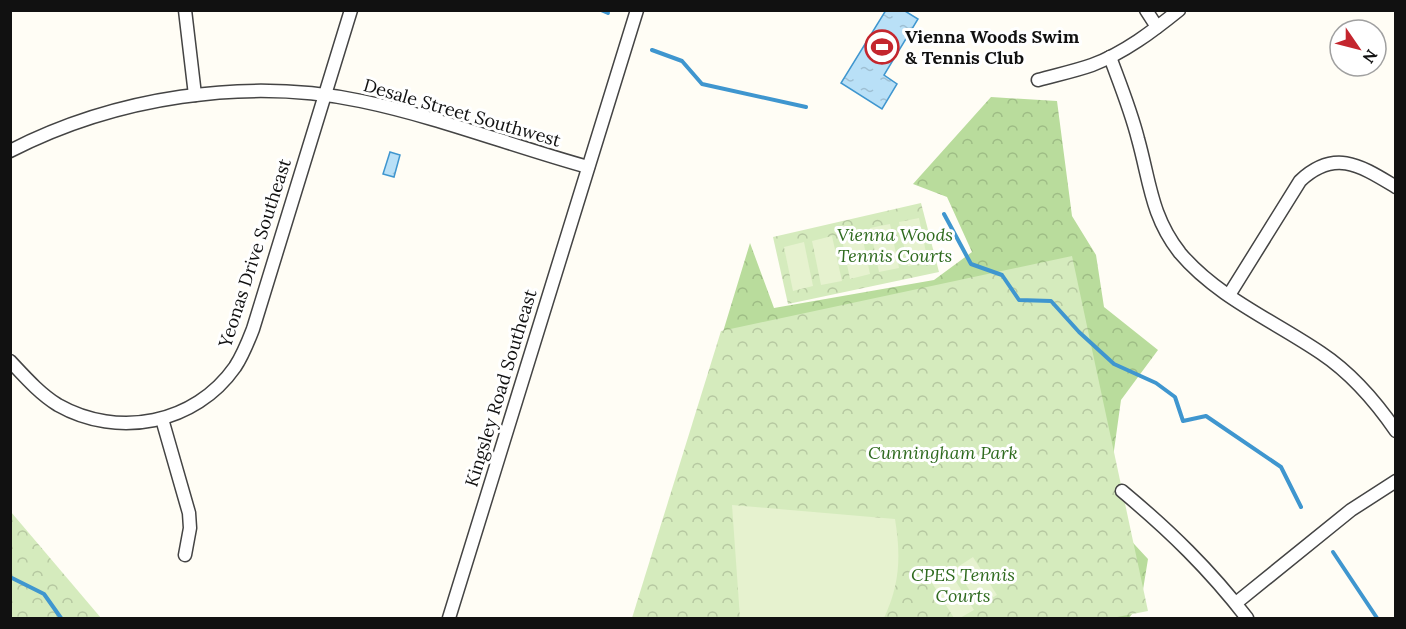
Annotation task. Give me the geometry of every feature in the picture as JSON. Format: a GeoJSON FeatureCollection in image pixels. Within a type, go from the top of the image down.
{"type":"FeatureCollection","features":[{"type":"Feature","properties":{"kind":"street"},"geometry":{"type":"LineString","coordinates":[[185,10],[195,95]]}},
{"type":"Feature","properties":{"kind":"street","name":"Yeonas Drive Southeast"},"geometry":{"type":"LineString","coordinates":[[10,361],[40,392],[57,404],[75,413],[113,423],[131,424],[162,419],[206,398],[221,384],[245,348],[351,10]]}},
{"type":"Feature","properties":{"kind":"street","name":"Kingsley Road Southeast"},"geometry":{"type":"LineString","coordinates":[[449,618],[637,10]]}},
{"type":"Feature","properties":{"kind":"street"},"geometry":{"type":"LineString","coordinates":[[1146,10],[1157,27]]}},
{"type":"Feature","properties":{"kind":"street"},"geometry":{"type":"LineString","coordinates":[[1038,80],[1091,65],[1110,57],[1179,10]]}},
{"type":"Feature","properties":{"kind":"street"},"geometry":{"type":"LineString","coordinates":[[1110,57],[1139,140],[1152,200],[1166,232],[1179,252],[1196,270],[1229,295],[1322,354],[1344,371],[1366,393],[1395,431]]}},
{"type":"Feature","properties":{"kind":"street","name":"Desale Street Southwest"},"geometry":{"type":"LineString","coordinates":[[10,151],[70,125],[108,112],[195,95],[254,92],[324,96],[399,110],[588,167]]}},
{"type":"Feature","properties":{"kind":"street"},"geometry":{"type":"LineString","coordinates":[[1229,295],[1300,182],[1309,173],[1331,163],[1344,162],[1357,165],[1395,187]]}},
{"type":"Feature","properties":{"kind":"street"},"geometry":{"type":"LineString","coordinates":[[162,419],[189,513],[190,528],[185,555]]}},
{"type":"Feature","properties":{"kind":"street"},"geometry":{"type":"LineString","coordinates":[[1236,603],[1351,510],[1395,480]]}},
{"type":"Feature","properties":{"kind":"street"},"geometry":{"type":"LineString","coordinates":[[1122,491],[1179,540],[1209,571],[1247,618]]}},
{"type":"Feature","properties":{"kind":"green space","name":"Cunningham Park"},"geometry":{"type":"Polygon","coordinates":[[[991,97],[1057,101],[1072,216],[1096,255],[1104,307],[1158,350],[1121,400],[1111,472],[1097,504],[1148,559],[1141,602],[1129,618],[636,618],[750,243],[774,308],[934,280],[972,252],[947,197],[913,184],[991,97]]]}},
{"type":"Feature","properties":{"kind":"green space","name":"Vienna Woods Tennis Courts"},"geometry":{"type":"Polygon","coordinates":[[[921,203],[939,272],[788,304],[773,237],[921,203]]]}},
{"type":"Feature","properties":{"kind":"green space"},"geometry":{"type":"Polygon","coordinates":[[[919,218],[928,262],[908,266],[899,222],[919,218]]]}},
{"type":"Feature","properties":{"kind":"green space"},"geometry":{"type":"Polygon","coordinates":[[[890,224],[899,268],[879,272],[870,228],[890,224]]]}},
{"type":"Feature","properties":{"kind":"green space"},"geometry":{"type":"Polygon","coordinates":[[[861,230],[870,274],[850,279],[841,235],[861,230]]]}},
{"type":"Feature","properties":{"kind":"green space"},"geometry":{"type":"Polygon","coordinates":[[[832,236],[842,281],[821,285],[812,241],[832,236]]]}},
{"type":"Feature","properties":{"kind":"green space"},"geometry":{"type":"Polygon","coordinates":[[[804,242],[813,286],[793,291],[784,247],[804,242]]]}},
{"type":"Feature","properties":{"kind":"green space","name":"Cunningham Park"},"geometry":{"type":"Polygon","coordinates":[[[1072,256],[1148,611],[1112,618],[632,618],[721,331],[1072,256]]]}},
{"type":"Feature","properties":{"kind":"green space"},"geometry":{"type":"Polygon","coordinates":[[[732,505],[895,519],[898,570],[884,618],[740,618],[732,505]]]}},
{"type":"Feature","properties":{"kind":"green space"},"geometry":{"type":"Polygon","coordinates":[[[11,512],[101,618],[11,618],[11,512]]]}},
{"type":"Feature","properties":{"kind":"green space"},"geometry":{"type":"Polygon","coordinates":[[[973,557],[997,595],[979,606],[956,568],[973,557]]]}},
{"type":"Feature","properties":{"kind":"green space"},"geometry":{"type":"Polygon","coordinates":[[[950,572],[974,610],[960,618],[954,618],[932,583],[950,572]]]}},
{"type":"Feature","properties":{"kind":"water","name":"Vienna Woods Swim & Tennis Club"},"geometry":{"type":"Polygon","coordinates":[[[886,10],[905,11],[918,19],[884,75],[897,84],[882,109],[841,83],[886,10]]]}},
{"type":"Feature","properties":{"kind":"water"},"geometry":{"type":"Polygon","coordinates":[[[390,152],[400,155],[394,177],[383,174],[390,152]]]}},
{"type":"Feature","properties":{"kind":"waterway"},"geometry":{"type":"LineString","coordinates":[[601,10],[608,13]]}},
{"type":"Feature","properties":{"kind":"waterway"},"geometry":{"type":"LineString","coordinates":[[652,50],[682,61],[702,84],[806,107]]}},
{"type":"Feature","properties":{"kind":"waterway"},"geometry":{"type":"LineString","coordinates":[[944,214],[971,264],[1002,275],[1019,300],[1051,301],[1079,332],[1114,364],[1156,383],[1175,397],[1183,421],[1206,416],[1281,467],[1301,507]]}},
{"type":"Feature","properties":{"kind":"waterway"},"geometry":{"type":"LineString","coordinates":[[1333,552],[1377,618]]}},
{"type":"Feature","properties":{"kind":"waterway"},"geometry":{"type":"LineString","coordinates":[[10,577],[44,594],[61,618]]}},
{"type":"Feature","properties":{"kind":"place","name":"Vienna Woods Swim & Tennis Club"},"geometry":{"type":"Point","coordinates":[882,47]}},
{"type":"Feature","properties":{"kind":"park label","name":"CPES Tennis Courts"},"geometry":{"type":"Point","coordinates":[963,585]}}]}
